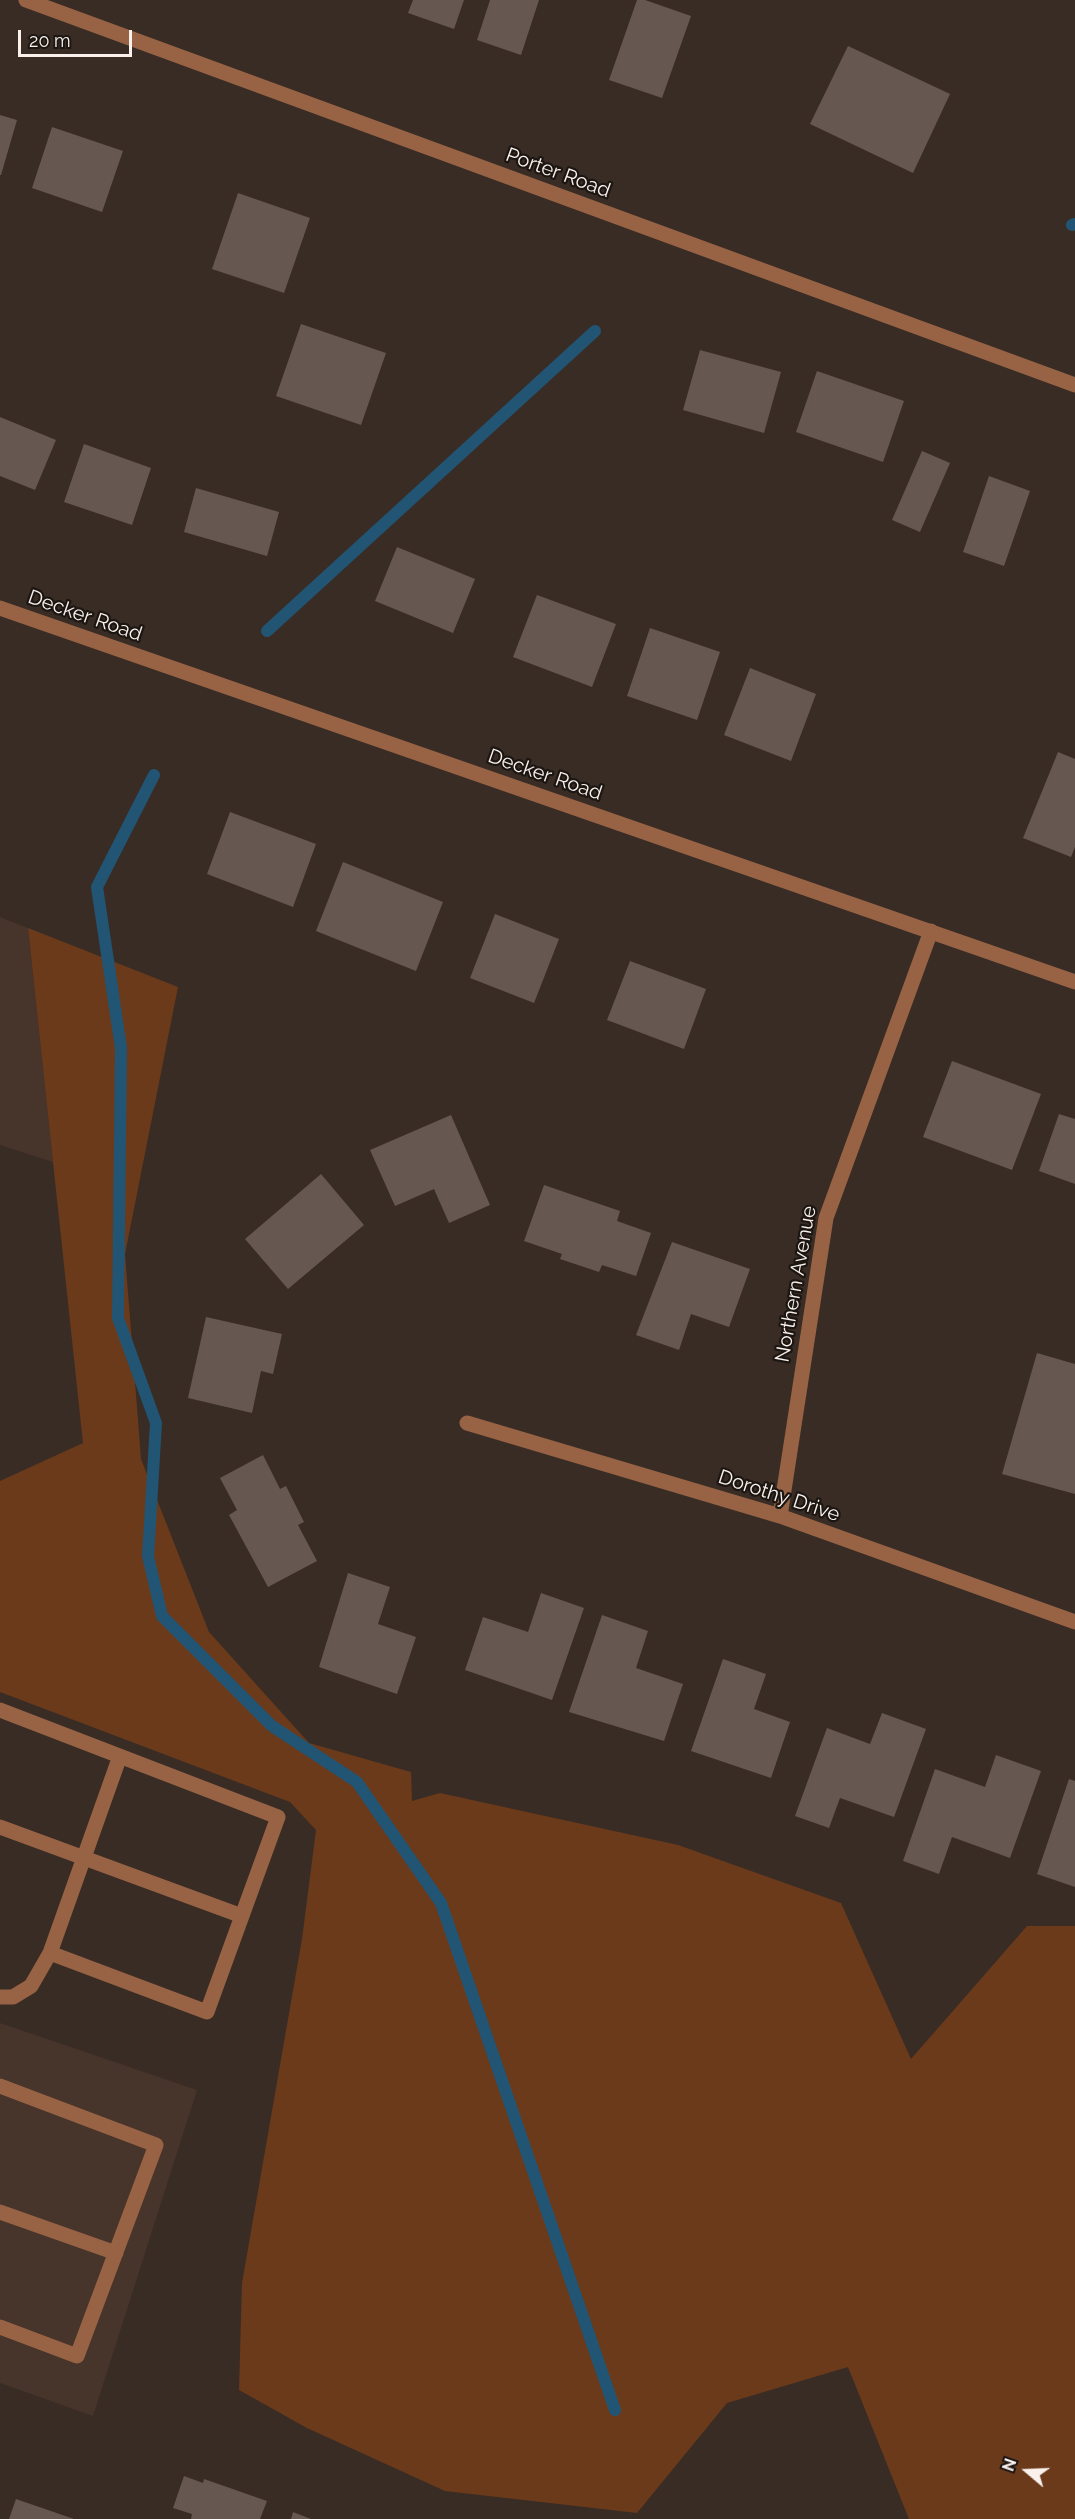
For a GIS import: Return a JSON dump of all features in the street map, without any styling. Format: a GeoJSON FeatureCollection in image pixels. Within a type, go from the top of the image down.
{"type":"FeatureCollection","features":[{"type":"Feature","properties":{"kind":"street","name":"Porter Road"},"geometry":{"type":"LineString","coordinates":[[26,0],[1075,385]]}},
{"type":"Feature","properties":{"kind":"street","name":"Decker Road"},"geometry":{"type":"LineString","coordinates":[[0,608],[1075,982]]}},
{"type":"Feature","properties":{"kind":"street","name":"Northern Avenue"},"geometry":{"type":"LineString","coordinates":[[780,1516],[826,1218],[931,931]]}},
{"type":"Feature","properties":{"kind":"street","name":"Dorothy Drive"},"geometry":{"type":"LineString","coordinates":[[466,1423],[780,1516],[1075,1622]]}},
{"type":"Feature","properties":{"kind":"street"},"geometry":{"type":"LineString","coordinates":[[0,1710],[278,1816],[207,2012],[50,1953]]}},
{"type":"Feature","properties":{"kind":"street"},"geometry":{"type":"LineString","coordinates":[[0,1997],[13,1997],[32,1986],[50,1953],[120,1756]]}},
{"type":"Feature","properties":{"kind":"street"},"geometry":{"type":"LineString","coordinates":[[0,1827],[242,1916]]}},
{"type":"Feature","properties":{"kind":"street"},"geometry":{"type":"LineString","coordinates":[[0,2086],[156,2145],[77,2356],[0,2327]]}},
{"type":"Feature","properties":{"kind":"street"},"geometry":{"type":"LineString","coordinates":[[0,2212],[116,2253]]}},
{"type":"Feature","properties":{"kind":"shaded area"},"geometry":{"type":"Polygon","coordinates":[[[0,917],[28,928],[53,1162],[0,1145],[0,917]]]}},
{"type":"Feature","properties":{"kind":"shaded area"},"geometry":{"type":"Polygon","coordinates":[[[28,928],[178,987],[125,1254],[141,1459],[209,1632],[309,1743],[411,1772],[412,1801],[440,1793],[678,1845],[841,1903],[911,2059],[1027,1926],[1075,1926],[1075,2519],[909,2519],[848,2367],[727,2403],[637,2513],[445,2491],[307,2428],[239,2390],[242,2283],[302,1939],[316,1830],[290,1802],[0,1692],[0,1481],[83,1443],[28,928]]]}},
{"type":"Feature","properties":{"kind":"shaded area"},"geometry":{"type":"Polygon","coordinates":[[[0,2023],[197,2090],[93,2416],[0,2383],[0,2023]]]}},
{"type":"Feature","properties":{"kind":"building"},"geometry":{"type":"Polygon","coordinates":[[[413,0],[464,0],[454,29],[408,13],[413,0]]]}},
{"type":"Feature","properties":{"kind":"building"},"geometry":{"type":"Polygon","coordinates":[[[490,0],[539,0],[521,55],[477,40],[490,0]]]}},
{"type":"Feature","properties":{"kind":"building"},"geometry":{"type":"Polygon","coordinates":[[[637,0],[645,0],[691,16],[662,98],[609,80],[637,0]]]}},
{"type":"Feature","properties":{"kind":"building"},"geometry":{"type":"Polygon","coordinates":[[[848,46],[950,94],[913,173],[810,124],[848,46]]]}},
{"type":"Feature","properties":{"kind":"building"},"geometry":{"type":"Polygon","coordinates":[[[0,115],[17,120],[1,175],[0,175],[0,115]]]}},
{"type":"Feature","properties":{"kind":"building"},"geometry":{"type":"Polygon","coordinates":[[[52,127],[123,151],[102,212],[32,188],[52,127]]]}},
{"type":"Feature","properties":{"kind":"building"},"geometry":{"type":"Polygon","coordinates":[[[238,193],[310,218],[284,293],[212,269],[238,193]]]}},
{"type":"Feature","properties":{"kind":"building"},"geometry":{"type":"Polygon","coordinates":[[[301,324],[386,353],[361,425],[276,396],[301,324]]]}},
{"type":"Feature","properties":{"kind":"building"},"geometry":{"type":"Polygon","coordinates":[[[700,350],[781,372],[764,433],[683,410],[700,350]]]}},
{"type":"Feature","properties":{"kind":"building"},"geometry":{"type":"Polygon","coordinates":[[[817,371],[904,401],[883,462],[796,432],[817,371]]]}},
{"type":"Feature","properties":{"kind":"building"},"geometry":{"type":"Polygon","coordinates":[[[0,417],[56,440],[35,490],[0,476],[0,417]]]}},
{"type":"Feature","properties":{"kind":"building"},"geometry":{"type":"Polygon","coordinates":[[[84,444],[151,468],[132,525],[64,502],[84,444]]]}},
{"type":"Feature","properties":{"kind":"building"},"geometry":{"type":"Polygon","coordinates":[[[922,451],[950,463],[920,532],[892,520],[922,451]]]}},
{"type":"Feature","properties":{"kind":"building"},"geometry":{"type":"Polygon","coordinates":[[[989,476],[1030,491],[1004,566],[963,552],[989,476]]]}},
{"type":"Feature","properties":{"kind":"building"},"geometry":{"type":"Polygon","coordinates":[[[196,488],[279,512],[267,556],[184,532],[196,488]]]}},
{"type":"Feature","properties":{"kind":"building"},"geometry":{"type":"Polygon","coordinates":[[[397,547],[475,579],[453,633],[375,601],[397,547]]]}},
{"type":"Feature","properties":{"kind":"building"},"geometry":{"type":"Polygon","coordinates":[[[537,595],[616,624],[592,687],[513,657],[537,595]]]}},
{"type":"Feature","properties":{"kind":"building"},"geometry":{"type":"Polygon","coordinates":[[[650,628],[720,652],[697,720],[627,696],[650,628]]]}},
{"type":"Feature","properties":{"kind":"building"},"geometry":{"type":"Polygon","coordinates":[[[750,668],[816,694],[791,761],[724,735],[750,668]]]}},
{"type":"Feature","properties":{"kind":"building"},"geometry":{"type":"Polygon","coordinates":[[[1058,752],[1075,759],[1075,847],[1071,857],[1023,838],[1058,752]]]}},
{"type":"Feature","properties":{"kind":"building"},"geometry":{"type":"Polygon","coordinates":[[[230,812],[316,844],[293,907],[207,874],[230,812]]]}},
{"type":"Feature","properties":{"kind":"building"},"geometry":{"type":"Polygon","coordinates":[[[343,862],[443,902],[416,971],[316,931],[343,862]]]}},
{"type":"Feature","properties":{"kind":"building"},"geometry":{"type":"Polygon","coordinates":[[[495,914],[559,939],[534,1003],[470,978],[495,914]]]}},
{"type":"Feature","properties":{"kind":"building"},"geometry":{"type":"Polygon","coordinates":[[[630,961],[706,989],[684,1049],[607,1020],[630,961]]]}},
{"type":"Feature","properties":{"kind":"building"},"geometry":{"type":"Polygon","coordinates":[[[952,1061],[1041,1094],[1012,1170],[923,1137],[952,1061]]]}},
{"type":"Feature","properties":{"kind":"building"},"geometry":{"type":"Polygon","coordinates":[[[1059,1114],[1075,1119],[1075,1184],[1039,1171],[1059,1114]]]}},
{"type":"Feature","properties":{"kind":"building"},"geometry":{"type":"Polygon","coordinates":[[[451,1115],[490,1205],[449,1223],[434,1189],[395,1206],[370,1150],[451,1115]]]}},
{"type":"Feature","properties":{"kind":"building"},"geometry":{"type":"Polygon","coordinates":[[[321,1174],[364,1225],[288,1289],[245,1239],[321,1174]]]}},
{"type":"Feature","properties":{"kind":"building"},"geometry":{"type":"Polygon","coordinates":[[[544,1185],[620,1211],[617,1221],[651,1233],[636,1276],[602,1265],[599,1272],[560,1259],[562,1254],[524,1241],[544,1185]]]}},
{"type":"Feature","properties":{"kind":"building"},"geometry":{"type":"Polygon","coordinates":[[[672,1242],[750,1269],[729,1327],[691,1314],[679,1350],[636,1335],[672,1242]]]}},
{"type":"Feature","properties":{"kind":"building"},"geometry":{"type":"Polygon","coordinates":[[[206,1317],[282,1334],[273,1374],[261,1371],[252,1413],[188,1398],[206,1317]]]}},
{"type":"Feature","properties":{"kind":"building"},"geometry":{"type":"Polygon","coordinates":[[[1037,1353],[1075,1364],[1075,1494],[1002,1474],[1037,1353]]]}},
{"type":"Feature","properties":{"kind":"building"},"geometry":{"type":"Polygon","coordinates":[[[263,1455],[280,1489],[286,1486],[304,1522],[298,1525],[317,1561],[268,1587],[229,1515],[237,1510],[220,1478],[263,1455]]]}},
{"type":"Feature","properties":{"kind":"building"},"geometry":{"type":"Polygon","coordinates":[[[348,1573],[390,1587],[378,1624],[416,1637],[397,1694],[319,1667],[348,1573]]]}},
{"type":"Feature","properties":{"kind":"building"},"geometry":{"type":"Polygon","coordinates":[[[541,1593],[584,1608],[552,1700],[465,1670],[483,1617],[528,1632],[541,1593]]]}},
{"type":"Feature","properties":{"kind":"building"},"geometry":{"type":"Polygon","coordinates":[[[602,1615],[648,1631],[636,1668],[683,1684],[664,1741],[569,1712],[602,1615]]]}},
{"type":"Feature","properties":{"kind":"building"},"geometry":{"type":"Polygon","coordinates":[[[723,1659],[766,1674],[754,1709],[790,1722],[771,1778],[691,1751],[723,1659]]]}},
{"type":"Feature","properties":{"kind":"building"},"geometry":{"type":"Polygon","coordinates":[[[882,1713],[926,1729],[894,1817],[840,1798],[829,1828],[795,1816],[827,1728],[870,1744],[882,1713]]]}},
{"type":"Feature","properties":{"kind":"building"},"geometry":{"type":"Polygon","coordinates":[[[996,1755],[1041,1771],[1010,1858],[952,1837],[939,1874],[903,1861],[935,1769],[985,1787],[996,1755]]]}},
{"type":"Feature","properties":{"kind":"building"},"geometry":{"type":"Polygon","coordinates":[[[1069,1779],[1075,1781],[1075,1887],[1037,1874],[1069,1779]]]}},
{"type":"Feature","properties":{"kind":"building"},"geometry":{"type":"Polygon","coordinates":[[[184,2476],[203,2483],[204,2479],[267,2501],[260,2519],[191,2519],[192,2514],[173,2508],[184,2476]]]}},
{"type":"Feature","properties":{"kind":"building"},"geometry":{"type":"Polygon","coordinates":[[[16,2499],[74,2519],[9,2519],[16,2499]]]}},
{"type":"Feature","properties":{"kind":"building"},"geometry":{"type":"Polygon","coordinates":[[[293,2512],[311,2519],[291,2519],[293,2512]]]}},
{"type":"Feature","properties":{"kind":"waterway"},"geometry":{"type":"LineString","coordinates":[[267,631],[595,331]]}},
{"type":"Feature","properties":{"kind":"waterway"},"geometry":{"type":"LineString","coordinates":[[154,775],[97,887],[121,1048],[118,1318],[156,1423],[148,1556],[162,1616],[272,1726],[357,1782],[441,1903],[615,2410]]}}]}
